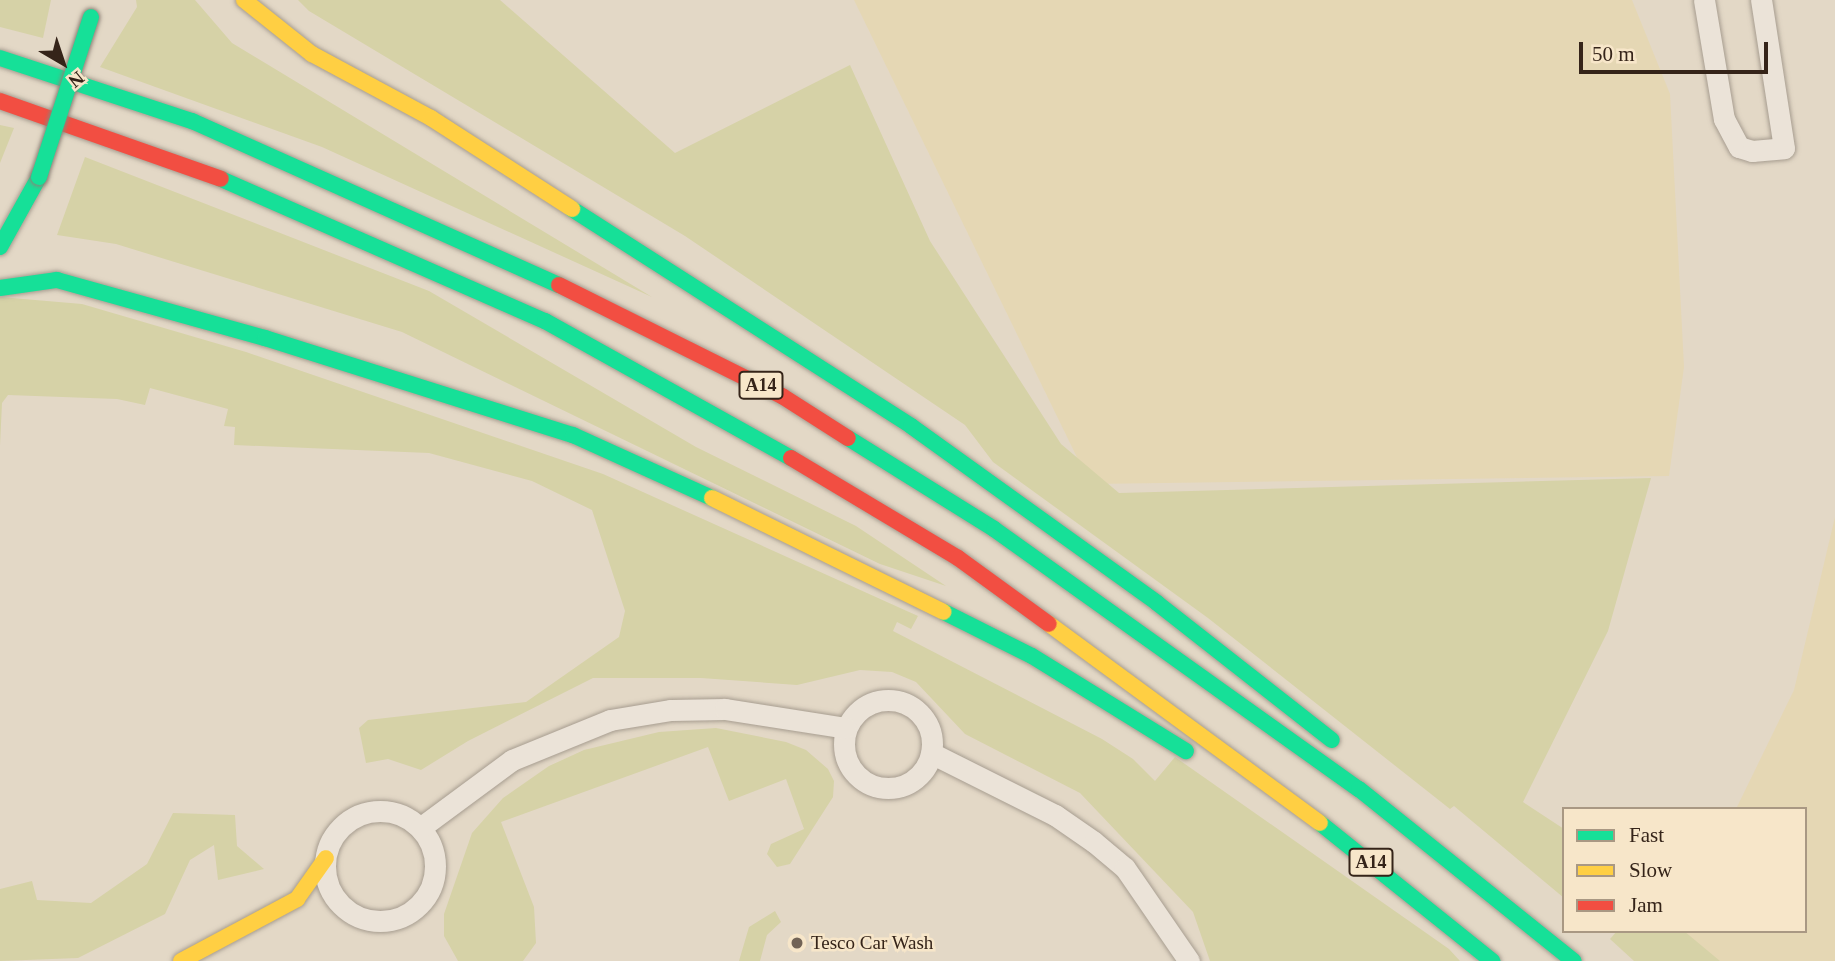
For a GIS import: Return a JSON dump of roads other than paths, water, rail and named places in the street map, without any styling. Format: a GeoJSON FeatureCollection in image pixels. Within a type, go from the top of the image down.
{"type":"FeatureCollection","features":[{"type":"Feature","properties":{"kind":"main road"},"geometry":{"type":"LineString","coordinates":[[0,247],[39,177],[96,0]]}},
{"type":"Feature","properties":{"kind":"main road","name":"A14"},"geometry":{"type":"LineString","coordinates":[[244,0],[312,54],[431,118],[911,426],[1157,603],[1350,753]]}},
{"type":"Feature","properties":{"kind":"main road","name":"A14"},"geometry":{"type":"LineString","coordinates":[[0,58],[192,121],[610,308],[782,396],[994,529],[1445,854],[1574,961]]}},
{"type":"Feature","properties":{"kind":"main road","name":"A14"},"geometry":{"type":"LineString","coordinates":[[0,101],[198,169],[545,321],[731,422],[958,558],[1289,798],[1492,961]]}},
{"type":"Feature","properties":{"kind":"main road"},"geometry":{"type":"LineString","coordinates":[[0,288],[57,280],[265,338],[573,435],[748,515],[1032,656],[1197,758]]}},
{"type":"Feature","properties":{"kind":"main road","name":"A14"},"geometry":{"type":"LineString","coordinates":[[1220,770],[1289,798]]}},
{"type":"Feature","properties":{"kind":"main road","name":"A14"},"geometry":{"type":"LineString","coordinates":[[1387,789],[1445,854]]}},
{"type":"Feature","properties":{"kind":"main road"},"geometry":{"type":"LineString","coordinates":[[181,961],[296,899],[326,858]]}},
{"type":"Feature","properties":{"kind":"street"},"geometry":{"type":"LineString","coordinates":[[1703,0],[1724,118],[1739,147],[1752,151],[1784,148],[1761,0]]}},
{"type":"Feature","properties":{"kind":"street"},"geometry":{"type":"LineString","coordinates":[[894,700],[908,704],[926,720],[931,753],[926,768],[905,785],[872,786],[853,773],[846,760],[846,728],[866,705],[894,700]]}},
{"type":"Feature","properties":{"kind":"street"},"geometry":{"type":"LineString","coordinates":[[421,828],[512,760],[610,720],[671,710],[725,709],[846,728]]}},
{"type":"Feature","properties":{"kind":"street"},"geometry":{"type":"LineString","coordinates":[[931,753],[1055,815],[1094,842],[1133,878],[1189,961]]}},
{"type":"Feature","properties":{"kind":"street"},"geometry":{"type":"LineString","coordinates":[[371,811],[406,817],[421,828],[435,858],[429,892],[405,915],[388,920],[354,914],[341,904],[328,883],[326,858],[343,825],[371,811]]}},
{"type":"Feature","properties":{"kind":"place","name":"Tesco Car Wash"},"geometry":{"type":"Point","coordinates":[797,943]}}]}
